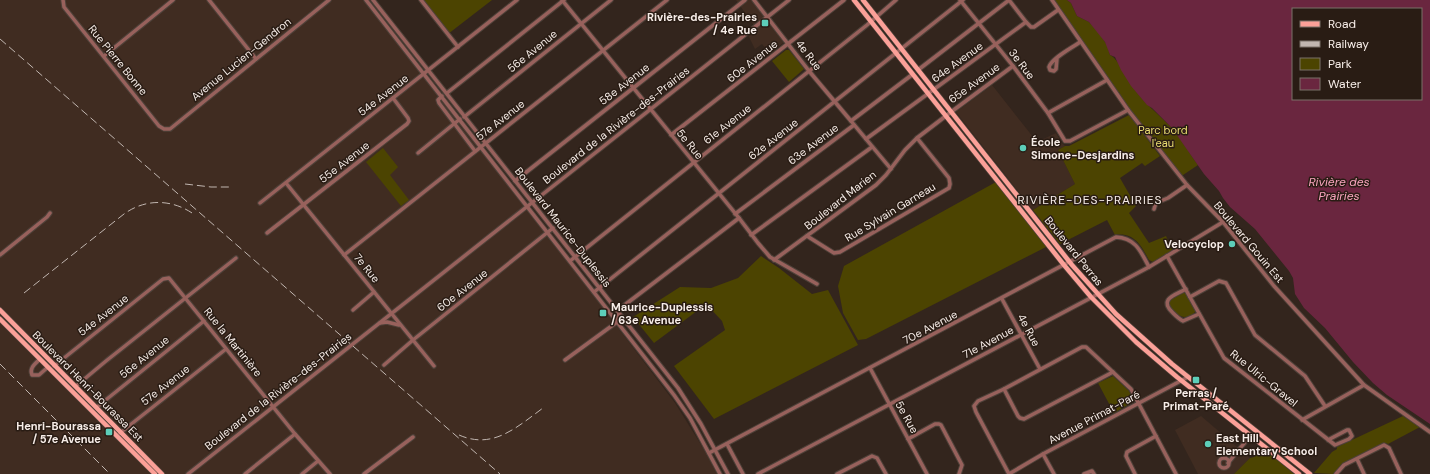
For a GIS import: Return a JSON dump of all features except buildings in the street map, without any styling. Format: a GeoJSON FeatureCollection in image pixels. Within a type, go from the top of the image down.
{"type":"FeatureCollection","features":[{"type":"Feature","properties":{"kind":"main road","name":"Boulevard Perras"},"geometry":{"type":"LineString","coordinates":[[854,0],[1091,297],[1136,342],[1182,381],[1299,474]]}},
{"type":"Feature","properties":{"kind":"main road","name":"Boulevard Perras"},"geometry":{"type":"LineString","coordinates":[[863,0],[1097,294],[1132,330],[1188,377],[1310,474]]}},
{"type":"Feature","properties":{"kind":"main road","name":"Boulevard Henri-Bourassa Est"},"geometry":{"type":"LineString","coordinates":[[0,310],[51,367],[162,474]]}},
{"type":"Feature","properties":{"kind":"main road","name":"Boulevard Henri-Bourassa Est"},"geometry":{"type":"LineString","coordinates":[[0,319],[40,359],[76,386],[97,407],[154,474]]}},
{"type":"Feature","properties":{"kind":"street","name":"Rue Pierre Bonne"},"geometry":{"type":"LineString","coordinates":[[63,0],[64,7],[159,126],[164,129]]}},
{"type":"Feature","properties":{"kind":"street"},"geometry":{"type":"LineString","coordinates":[[104,56],[173,0]]}},
{"type":"Feature","properties":{"kind":"street"},"geometry":{"type":"LineString","coordinates":[[209,0],[256,59]]}},
{"type":"Feature","properties":{"kind":"street","name":"Avenue Lucien-Gendron"},"geometry":{"type":"LineString","coordinates":[[164,129],[170,129],[329,0]]}},
{"type":"Feature","properties":{"kind":"street","name":"Boulevard Maurice-Duplessis"},"geometry":{"type":"LineString","coordinates":[[366,0],[442,96],[485,143],[686,399],[728,474]]}},
{"type":"Feature","properties":{"kind":"street"},"geometry":{"type":"LineString","coordinates":[[421,0],[458,47]]}},
{"type":"Feature","properties":{"kind":"street","name":"54e Avenue"},"geometry":{"type":"LineString","coordinates":[[260,203],[517,0]]}},
{"type":"Feature","properties":{"kind":"street"},"geometry":{"type":"LineString","coordinates":[[446,93],[563,0]]}},
{"type":"Feature","properties":{"kind":"street","name":"5e Rue"},"geometry":{"type":"LineString","coordinates":[[563,0],[650,110],[770,257],[817,284]]}},
{"type":"Feature","properties":{"kind":"street","name":"56e Avenue"},"geometry":{"type":"LineString","coordinates":[[418,153],[611,0]]}},
{"type":"Feature","properties":{"kind":"street","name":"57e Avenue"},"geometry":{"type":"LineString","coordinates":[[344,254],[667,0]]}},
{"type":"Feature","properties":{"kind":"street","name":"58e Avenue"},"geometry":{"type":"LineString","coordinates":[[515,181],[745,0]]}},
{"type":"Feature","properties":{"kind":"street","name":"4e Rue"},"geometry":{"type":"LineString","coordinates":[[754,0],[789,43],[809,71],[851,121]]}},
{"type":"Feature","properties":{"kind":"street","name":"Boulevard de la Rivière-des-Prairies"},"geometry":{"type":"LineString","coordinates":[[188,474],[789,0]]}},
{"type":"Feature","properties":{"kind":"street","name":"60e Avenue"},"geometry":{"type":"LineString","coordinates":[[671,136],[844,0]]}},
{"type":"Feature","properties":{"kind":"street","name":"61e Avenue"},"geometry":{"type":"LineString","coordinates":[[570,261],[896,0]]}},
{"type":"Feature","properties":{"kind":"street","name":"3e Rue"},"geometry":{"type":"LineString","coordinates":[[961,0],[1048,113],[1066,142],[1128,110]]}},
{"type":"Feature","properties":{"kind":"street","name":"62e Avenue"},"geometry":{"type":"LineString","coordinates":[[594,292],[961,0]]}},
{"type":"Feature","properties":{"kind":"street"},"geometry":{"type":"LineString","coordinates":[[918,70],[1009,0],[1031,27],[1034,27],[1058,10]]}},
{"type":"Feature","properties":{"kind":"street","name":"Boulevard Gouin Est"},"geometry":{"type":"LineString","coordinates":[[1052,0],[1106,80],[1186,185],[1223,222],[1274,286],[1364,385],[1430,432]]}},
{"type":"Feature","properties":{"kind":"street"},"geometry":{"type":"LineString","coordinates":[[370,6],[375,1]]}},
{"type":"Feature","properties":{"kind":"street","name":"Boulevard Maurice-Duplessis"},"geometry":{"type":"LineString","coordinates":[[375,1],[446,93],[481,146],[680,403],[720,474]]}},
{"type":"Feature","properties":{"kind":"street","name":"64e Avenue"},"geometry":{"type":"LineString","coordinates":[[866,139],[1026,22]]}},
{"type":"Feature","properties":{"kind":"street"},"geometry":{"type":"LineString","coordinates":[[1057,58],[1080,42]]}},
{"type":"Feature","properties":{"kind":"street","name":"65e Avenue"},"geometry":{"type":"LineString","coordinates":[[946,116],[1013,66]]}},
{"type":"Feature","properties":{"kind":"street","name":"63e Avenue"},"geometry":{"type":"LineString","coordinates":[[736,214],[854,125],[851,121],[913,74]]}},
{"type":"Feature","properties":{"kind":"street"},"geometry":{"type":"LineString","coordinates":[[1048,113],[1106,80]]}},
{"type":"Feature","properties":{"kind":"street"},"geometry":{"type":"LineString","coordinates":[[442,96],[438,100],[439,104],[475,151]]}},
{"type":"Feature","properties":{"kind":"street","name":"55e Avenue"},"geometry":{"type":"LineString","coordinates":[[267,233],[408,123],[408,118],[393,98]]}},
{"type":"Feature","properties":{"kind":"street","name":"Boulevard Marien"},"geometry":{"type":"LineString","coordinates":[[774,260],[876,185],[917,138],[946,116]]}},
{"type":"Feature","properties":{"kind":"street"},"geometry":{"type":"LineString","coordinates":[[854,125],[891,169]]}},
{"type":"Feature","properties":{"kind":"street","name":"Rue Sylvain Garneau"},"geometry":{"type":"LineString","coordinates":[[807,236],[834,252],[840,252],[949,188],[949,178],[917,138]]}},
{"type":"Feature","properties":{"kind":"street"},"geometry":{"type":"LineString","coordinates":[[751,235],[872,147]]}},
{"type":"Feature","properties":{"kind":"street","name":"7e Rue"},"geometry":{"type":"LineString","coordinates":[[286,183],[434,366]]}},
{"type":"Feature","properties":{"kind":"street"},"geometry":{"type":"LineString","coordinates":[[1154,208],[1156,203],[1168,198],[1186,185]]}},
{"type":"Feature","properties":{"kind":"street"},"geometry":{"type":"LineString","coordinates":[[0,255],[50,213]]}},
{"type":"Feature","properties":{"kind":"street"},"geometry":{"type":"LineString","coordinates":[[564,360],[617,322],[622,307],[739,218]]}},
{"type":"Feature","properties":{"kind":"street","name":"71e Avenue"},"geometry":{"type":"LineString","coordinates":[[758,474],[1149,267],[1223,222]]}},
{"type":"Feature","properties":{"kind":"street","name":"60e Avenue"},"geometry":{"type":"LineString","coordinates":[[384,366],[413,340],[553,228]]}},
{"type":"Feature","properties":{"kind":"street","name":"70e Avenue"},"geometry":{"type":"LineString","coordinates":[[709,453],[1002,299],[1116,237],[1122,237],[1134,242],[1138,246],[1149,267]]}},
{"type":"Feature","properties":{"kind":"street","name":"Rue Ulric-Gravel"},"geometry":{"type":"LineString","coordinates":[[1168,256],[1224,358],[1328,440]]}},
{"type":"Feature","properties":{"kind":"street"},"geometry":{"type":"LineString","coordinates":[[76,386],[111,356],[236,258]]}},
{"type":"Feature","properties":{"kind":"street","name":"54e Avenue"},"geometry":{"type":"LineString","coordinates":[[51,367],[163,279],[167,278]]}},
{"type":"Feature","properties":{"kind":"street","name":"Rue la Martinière"},"geometry":{"type":"LineString","coordinates":[[167,278],[204,321],[295,434],[330,474]]}},
{"type":"Feature","properties":{"kind":"street"},"geometry":{"type":"LineString","coordinates":[[1190,297],[1219,282],[1226,283],[1255,335],[1305,376],[1325,406]]}},
{"type":"Feature","properties":{"kind":"street"},"geometry":{"type":"LineString","coordinates":[[1186,289],[1168,299],[1168,307],[1179,319],[1183,321],[1199,314]]}},
{"type":"Feature","properties":{"kind":"street"},"geometry":{"type":"LineString","coordinates":[[353,310],[374,292]]}},
{"type":"Feature","properties":{"kind":"street","name":"4e Rue"},"geometry":{"type":"LineString","coordinates":[[1002,299],[1040,369]]}},
{"type":"Feature","properties":{"kind":"street","name":"56e Avenue"},"geometry":{"type":"LineString","coordinates":[[97,407],[204,321]]}},
{"type":"Feature","properties":{"kind":"street"},"geometry":{"type":"LineString","coordinates":[[379,323],[387,322],[401,325]]}},
{"type":"Feature","properties":{"kind":"street"},"geometry":{"type":"LineString","coordinates":[[1009,474],[974,408],[974,404],[1082,347],[1086,348],[1131,389],[1176,474]]}},
{"type":"Feature","properties":{"kind":"street","name":"57e Avenue"},"geometry":{"type":"LineString","coordinates":[[119,433],[226,349]]}},
{"type":"Feature","properties":{"kind":"street","name":"Boulevard Henri-Bourassa Est"},"geometry":{"type":"LineString","coordinates":[[40,359],[31,368],[30,371],[32,374],[39,375],[51,367]]}},
{"type":"Feature","properties":{"kind":"street","name":"5e Rue"},"geometry":{"type":"LineString","coordinates":[[870,368],[926,474]]}},
{"type":"Feature","properties":{"kind":"street"},"geometry":{"type":"LineString","coordinates":[[1004,389],[1018,416],[1020,418],[1024,418],[1113,372]]}},
{"type":"Feature","properties":{"kind":"street","name":"Avenue Primat-Paré"},"geometry":{"type":"LineString","coordinates":[[1009,474],[1043,454],[1188,377]]}},
{"type":"Feature","properties":{"kind":"street"},"geometry":{"type":"LineString","coordinates":[[1302,420],[1364,385]]}},
{"type":"Feature","properties":{"kind":"street"},"geometry":{"type":"LineString","coordinates":[[680,403],[686,399]]}},
{"type":"Feature","properties":{"kind":"street"},"geometry":{"type":"LineString","coordinates":[[908,439],[935,424],[941,425],[962,465],[958,474]]}},
{"type":"Feature","properties":{"kind":"street"},"geometry":{"type":"LineString","coordinates":[[1347,430],[1349,430],[1352,436],[1336,446],[1328,440],[1347,430]]}},
{"type":"Feature","properties":{"kind":"street"},"geometry":{"type":"LineString","coordinates":[[245,474],[295,434]]}},
{"type":"Feature","properties":{"kind":"street"},"geometry":{"type":"LineString","coordinates":[[1136,474],[1126,456],[1127,452],[1156,436]]}},
{"type":"Feature","properties":{"kind":"street"},"geometry":{"type":"LineString","coordinates":[[1228,463],[1251,436]]}},
{"type":"Feature","properties":{"kind":"street"},"geometry":{"type":"LineString","coordinates":[[364,474],[413,437]]}},
{"type":"Feature","properties":{"kind":"street"},"geometry":{"type":"LineString","coordinates":[[727,444],[743,474]]}},
{"type":"Feature","properties":{"kind":"street"},"geometry":{"type":"LineString","coordinates":[[1336,474],[1344,465],[1383,446],[1389,448],[1401,474]]}},
{"type":"Feature","properties":{"kind":"street"},"geometry":{"type":"LineString","coordinates":[[1043,454],[1054,474]]}},
{"type":"Feature","properties":{"kind":"street"},"geometry":{"type":"LineString","coordinates":[[837,474],[844,472],[872,456],[877,458],[886,474]]}},
{"type":"Feature","properties":{"kind":"street"},"geometry":{"type":"LineString","coordinates":[[1357,459],[1364,474]]}},
{"type":"Feature","properties":{"kind":"street"},"geometry":{"type":"LineString","coordinates":[[302,474],[318,461]]}},
{"type":"Feature","properties":{"kind":"street"},"geometry":{"type":"LineString","coordinates":[[1084,474],[1092,471],[1094,474]]}},
{"type":"Feature","properties":{"kind":"shaded area"},"geometry":{"type":"Polygon","coordinates":[[[0,0],[366,0],[544,230],[675,403],[705,451],[717,474],[0,474],[0,0]]]}},
{"type":"Feature","properties":{"kind":"shaded area"},"geometry":{"type":"Polygon","coordinates":[[[736,0],[753,0],[784,42],[770,54],[762,44],[755,49],[747,33],[755,27],[736,0]]]}},
{"type":"Feature","properties":{"kind":"shaded area","name":"École Simone-Desjardins"},"geometry":{"type":"Polygon","coordinates":[[[992,85],[1037,142],[1056,133],[1065,146],[1058,150],[1075,184],[1033,210],[956,112],[992,85]]]}},
{"type":"Feature","properties":{"kind":"shaded area","name":"East Hill Elementary School"},"geometry":{"type":"Polygon","coordinates":[[[1201,416],[1250,458],[1234,474],[1198,474],[1175,430],[1201,416]]]}},
{"type":"Feature","properties":{"kind":"green space"},"geometry":{"type":"Polygon","coordinates":[[[421,0],[492,0],[448,34],[421,0]]]}},
{"type":"Feature","properties":{"kind":"green space","name":"Parc bord l'eau"},"geometry":{"type":"Polygon","coordinates":[[[1052,0],[1067,0],[1071,3],[1077,16],[1089,22],[1099,33],[1107,45],[1110,55],[1119,64],[1137,93],[1175,131],[1198,165],[1180,177],[1128,110],[1119,92],[1118,93],[1052,0]]]}},
{"type":"Feature","properties":{"kind":"green space"},"geometry":{"type":"Polygon","coordinates":[[[786,50],[789,50],[804,69],[789,82],[772,61],[786,50]]]}},
{"type":"Feature","properties":{"kind":"green space"},"geometry":{"type":"Polygon","coordinates":[[[1129,115],[1160,156],[1145,166],[1142,163],[1120,178],[1136,206],[1129,213],[1149,243],[1166,236],[1172,250],[1153,262],[1149,260],[1140,245],[1132,238],[1122,235],[1115,235],[1107,220],[1060,244],[1033,210],[1075,184],[1058,150],[1065,146],[1069,146],[1129,115]]]}},
{"type":"Feature","properties":{"kind":"green space"},"geometry":{"type":"Polygon","coordinates":[[[383,148],[398,167],[390,175],[409,200],[401,206],[366,162],[383,148]]]}},
{"type":"Feature","properties":{"kind":"green space"},"geometry":{"type":"Polygon","coordinates":[[[996,182],[1025,220],[1027,219],[1048,246],[866,339],[858,340],[843,313],[838,286],[844,266],[996,182]]]}},
{"type":"Feature","properties":{"kind":"green space"},"geometry":{"type":"Polygon","coordinates":[[[761,256],[812,294],[828,290],[858,345],[714,419],[674,366],[725,330],[722,321],[708,306],[701,308],[654,343],[633,317],[680,287],[711,288],[738,278],[761,256]]]}},
{"type":"Feature","properties":{"kind":"green space"},"geometry":{"type":"Polygon","coordinates":[[[1182,293],[1186,293],[1196,311],[1192,315],[1184,317],[1180,316],[1168,303],[1170,299],[1182,293]]]}},
{"type":"Feature","properties":{"kind":"green space"},"geometry":{"type":"Polygon","coordinates":[[[1113,376],[1129,391],[1134,401],[1114,413],[1098,383],[1113,376]]]}},
{"type":"Feature","properties":{"kind":"green space"},"geometry":{"type":"Polygon","coordinates":[[[1403,416],[1420,427],[1388,444],[1381,444],[1342,464],[1333,474],[1314,473],[1332,452],[1337,449],[1337,447],[1403,416]]]}},
{"type":"Feature","properties":{"kind":"green space"},"geometry":{"type":"Polygon","coordinates":[[[1263,448],[1294,474],[1234,474],[1250,458],[1254,457],[1263,448]]]}},
{"type":"Feature","properties":{"kind":"water","name":"Rivière des Prairies"},"geometry":{"type":"Polygon","coordinates":[[[1067,0],[1430,0],[1430,424],[1387,395],[1373,383],[1353,362],[1325,328],[1304,308],[1295,294],[1293,278],[1289,271],[1255,229],[1230,207],[1219,191],[1204,174],[1172,128],[1147,105],[1131,86],[1115,57],[1110,55],[1105,42],[1089,22],[1077,16],[1071,3],[1067,0]]]}},
{"type":"Feature","properties":{"kind":"railway"},"geometry":{"type":"LineString","coordinates":[[0,39],[500,474]]}},
{"type":"Feature","properties":{"kind":"railway"},"geometry":{"type":"LineString","coordinates":[[185,184],[211,187],[230,187]]}},
{"type":"Feature","properties":{"kind":"railway"},"geometry":{"type":"LineString","coordinates":[[24,293],[132,209],[141,205],[160,202],[178,206],[195,215]]}},
{"type":"Feature","properties":{"kind":"railway"},"geometry":{"type":"LineString","coordinates":[[0,364],[110,474]]}},
{"type":"Feature","properties":{"kind":"railway"},"geometry":{"type":"LineString","coordinates":[[459,435],[471,439],[483,440],[494,438],[514,429],[543,408]]}},
{"type":"Feature","properties":{"kind":"place","name":"Rivière-des-Prairies / 4e Rue"},"geometry":{"type":"Point","coordinates":[765,23]}},
{"type":"Feature","properties":{"kind":"place","name":"École Simone-Desjardins"},"geometry":{"type":"Point","coordinates":[1023,148]}},
{"type":"Feature","properties":{"kind":"place","name":"Velocyclop"},"geometry":{"type":"Point","coordinates":[1232,244]}},
{"type":"Feature","properties":{"kind":"place","name":"Maurice-Duplessis / 63e Avenue"},"geometry":{"type":"Point","coordinates":[603,313]}},
{"type":"Feature","properties":{"kind":"place","name":"Perras / Primat-Paré"},"geometry":{"type":"Point","coordinates":[1196,380]}},
{"type":"Feature","properties":{"kind":"place","name":"Henri-Bourassa / 57e Avenue"},"geometry":{"type":"Point","coordinates":[109,432]}},
{"type":"Feature","properties":{"kind":"place","name":"East Hill Elementary School"},"geometry":{"type":"Point","coordinates":[1208,444]}},
{"type":"Feature","properties":{"kind":"district","name":"RIVIÈRE-DES-PRAIRIES"},"geometry":{"type":"Point","coordinates":[1090,200]}}]}
